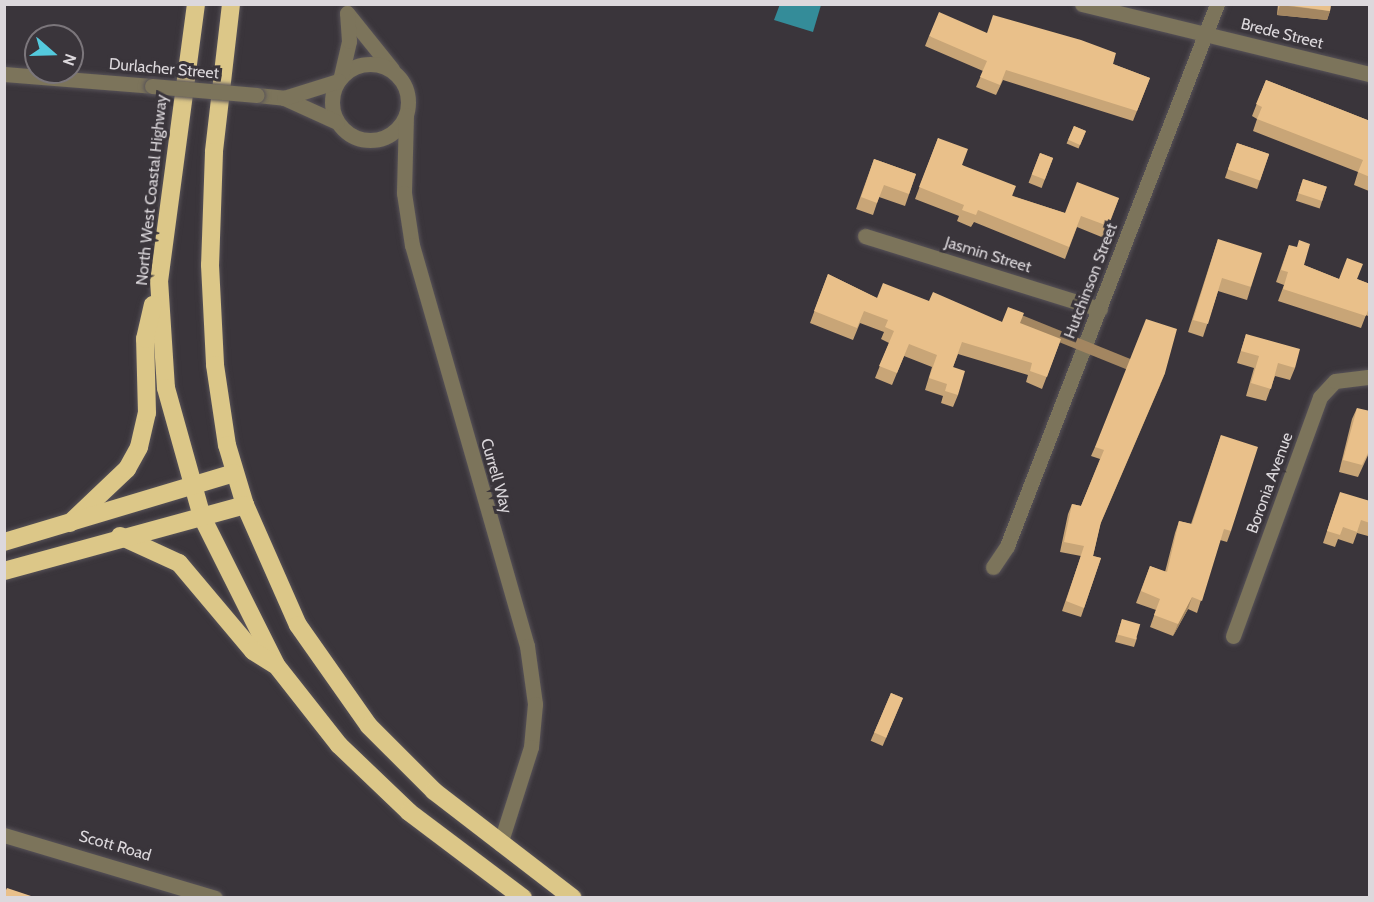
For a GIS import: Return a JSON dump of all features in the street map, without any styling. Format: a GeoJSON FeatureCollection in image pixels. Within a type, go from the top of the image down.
{"type":"FeatureCollection","features":[{"type":"Feature","properties":{"kind":"highway","name":"North West Coastal Highway"},"geometry":{"type":"LineString","coordinates":[[196,4],[159,280],[166,388],[202,517],[276,664],[339,745],[409,812],[523,897]]}},
{"type":"Feature","properties":{"kind":"highway"},"geometry":{"type":"LineString","coordinates":[[231,4],[214,152],[210,266],[215,365],[234,473],[245,505],[298,625],[369,726],[434,791],[500,844],[573,897]]}},
{"type":"Feature","properties":{"kind":"highway"},"geometry":{"type":"LineString","coordinates":[[70,523],[127,469],[139,447],[147,413],[145,339],[159,280]]}},
{"type":"Feature","properties":{"kind":"highway"},"geometry":{"type":"LineString","coordinates":[[4,542],[234,473]]}},
{"type":"Feature","properties":{"kind":"highway"},"geometry":{"type":"LineString","coordinates":[[4,571],[120,536],[245,505]]}},
{"type":"Feature","properties":{"kind":"highway"},"geometry":{"type":"LineString","coordinates":[[120,536],[180,563],[253,651],[276,664]]}},
{"type":"Feature","properties":{"kind":"street","name":"Brede Street"},"geometry":{"type":"LineString","coordinates":[[1082,4],[1370,74]]}},
{"type":"Feature","properties":{"kind":"street","name":"Hutchinson Street"},"geometry":{"type":"LineString","coordinates":[[993,567],[1007,546],[1206,35],[1216,4]]}},
{"type":"Feature","properties":{"kind":"street"},"geometry":{"type":"LineString","coordinates":[[345,9],[396,75],[407,93],[406,115],[393,133],[374,141],[352,137],[337,122],[331,101],[340,78],[349,42],[345,9]]}},
{"type":"Feature","properties":{"kind":"street"},"geometry":{"type":"LineString","coordinates":[[340,78],[366,64],[396,75]]}},
{"type":"Feature","properties":{"kind":"street","name":"Durlacher Street"},"geometry":{"type":"LineString","coordinates":[[4,74],[284,98],[337,122]]}},
{"type":"Feature","properties":{"kind":"street","name":"Durlacher Street"},"geometry":{"type":"LineString","coordinates":[[284,98],[340,78]]}},
{"type":"Feature","properties":{"kind":"street","name":"Currell Way"},"geometry":{"type":"LineString","coordinates":[[406,115],[404,193],[412,245],[527,646],[535,704],[531,747],[500,844]]}},
{"type":"Feature","properties":{"kind":"street","name":"Jasmin Street"},"geometry":{"type":"LineString","coordinates":[[865,236],[1100,309]]}},
{"type":"Feature","properties":{"kind":"street","name":"Boronia Avenue"},"geometry":{"type":"LineString","coordinates":[[1233,636],[1320,397],[1335,381],[1370,377]]}},
{"type":"Feature","properties":{"kind":"street","name":"Scott Road"},"geometry":{"type":"LineString","coordinates":[[4,835],[215,897]]}},
{"type":"Feature","properties":{"kind":"water"},"geometry":{"type":"Polygon","coordinates":[[[780,4],[821,5],[813,32],[774,20],[780,4]]]}},
{"type":"Feature","properties":{"kind":"building"},"geometry":{"type":"Polygon","coordinates":[[[1280,4],[1331,4],[1330,11],[1280,4]]]}},
{"type":"Feature","properties":{"kind":"building"},"geometry":{"type":"Polygon","coordinates":[[[939,12],[987,33],[993,15],[1081,40],[1116,53],[1113,64],[1150,78],[1137,111],[1006,70],[1000,85],[980,77],[987,61],[929,36],[939,12]]]}},
{"type":"Feature","properties":{"kind":"building"},"geometry":{"type":"Polygon","coordinates":[[[1266,80],[1370,121],[1370,177],[1358,172],[1363,160],[1257,119],[1262,107],[1256,104],[1266,80]]]}},
{"type":"Feature","properties":{"kind":"building"},"geometry":{"type":"Polygon","coordinates":[[[1074,126],[1086,131],[1080,145],[1068,140],[1074,126]]]}},
{"type":"Feature","properties":{"kind":"building"},"geometry":{"type":"Polygon","coordinates":[[[938,138],[968,149],[962,165],[1016,186],[1012,196],[1065,213],[1077,182],[1119,198],[1108,226],[1081,216],[1069,247],[978,210],[976,215],[962,210],[964,205],[919,187],[938,138]]]}},
{"type":"Feature","properties":{"kind":"building"},"geometry":{"type":"Polygon","coordinates":[[[1237,143],[1269,154],[1260,181],[1228,169],[1237,143]]]}},
{"type":"Feature","properties":{"kind":"building"},"geometry":{"type":"Polygon","coordinates":[[[1040,153],[1053,158],[1045,179],[1032,174],[1040,153]]]}},
{"type":"Feature","properties":{"kind":"building"},"geometry":{"type":"Polygon","coordinates":[[[874,159],[916,174],[909,194],[884,185],[877,203],[861,197],[874,159]]]}},
{"type":"Feature","properties":{"kind":"building"},"geometry":{"type":"Polygon","coordinates":[[[1303,179],[1327,187],[1322,201],[1298,193],[1303,179]]]}},
{"type":"Feature","properties":{"kind":"building"},"geometry":{"type":"Polygon","coordinates":[[[1218,239],[1262,253],[1251,287],[1222,278],[1208,324],[1193,320],[1218,239]]]}},
{"type":"Feature","properties":{"kind":"building"},"geometry":{"type":"Polygon","coordinates":[[[1299,240],[1310,244],[1304,265],[1339,279],[1347,258],[1363,264],[1357,279],[1370,284],[1370,305],[1366,316],[1283,289],[1288,272],[1281,270],[1289,245],[1297,247],[1299,240]]]}},
{"type":"Feature","properties":{"kind":"building"},"geometry":{"type":"Polygon","coordinates":[[[828,274],[877,298],[883,283],[929,301],[933,292],[1002,322],[1008,307],[1024,313],[1020,323],[1061,339],[1047,377],[1030,371],[1032,363],[962,342],[953,367],[965,371],[958,395],[945,391],[947,384],[929,378],[937,355],[909,344],[897,373],[879,366],[894,331],[885,327],[888,320],[864,311],[857,328],[814,311],[828,274]]]}},
{"type":"Feature","properties":{"kind":"building"},"geometry":{"type":"Polygon","coordinates":[[[1146,319],[1177,329],[1165,373],[1101,522],[1093,556],[1101,558],[1084,608],[1066,601],[1084,546],[1064,542],[1072,504],[1081,506],[1104,450],[1095,447],[1146,319]]]}},
{"type":"Feature","properties":{"kind":"building"},"geometry":{"type":"Polygon","coordinates":[[[1246,334],[1300,349],[1295,368],[1278,363],[1271,389],[1251,383],[1259,356],[1241,351],[1246,334]]]}},
{"type":"Feature","properties":{"kind":"building"},"geometry":{"type":"Polygon","coordinates":[[[1357,408],[1370,411],[1370,449],[1362,465],[1343,460],[1357,408]]]}},
{"type":"Feature","properties":{"kind":"building"},"geometry":{"type":"Polygon","coordinates":[[[1221,435],[1258,447],[1231,531],[1224,529],[1202,601],[1192,597],[1178,624],[1154,615],[1160,599],[1141,591],[1150,566],[1167,572],[1179,521],[1192,524],[1221,435]]]}},
{"type":"Feature","properties":{"kind":"building"},"geometry":{"type":"Polygon","coordinates":[[[1340,492],[1370,501],[1370,523],[1361,520],[1357,532],[1343,527],[1340,535],[1327,531],[1340,492]]]}},
{"type":"Feature","properties":{"kind":"building"},"geometry":{"type":"Polygon","coordinates":[[[1122,619],[1140,624],[1136,640],[1118,634],[1122,619]]]}},
{"type":"Feature","properties":{"kind":"building"},"geometry":{"type":"Polygon","coordinates":[[[891,693],[903,698],[886,738],[874,733],[891,693]]]}},
{"type":"Feature","properties":{"kind":"building"},"geometry":{"type":"Polygon","coordinates":[[[7,888],[34,897],[4,897],[7,888]]]}}]}
